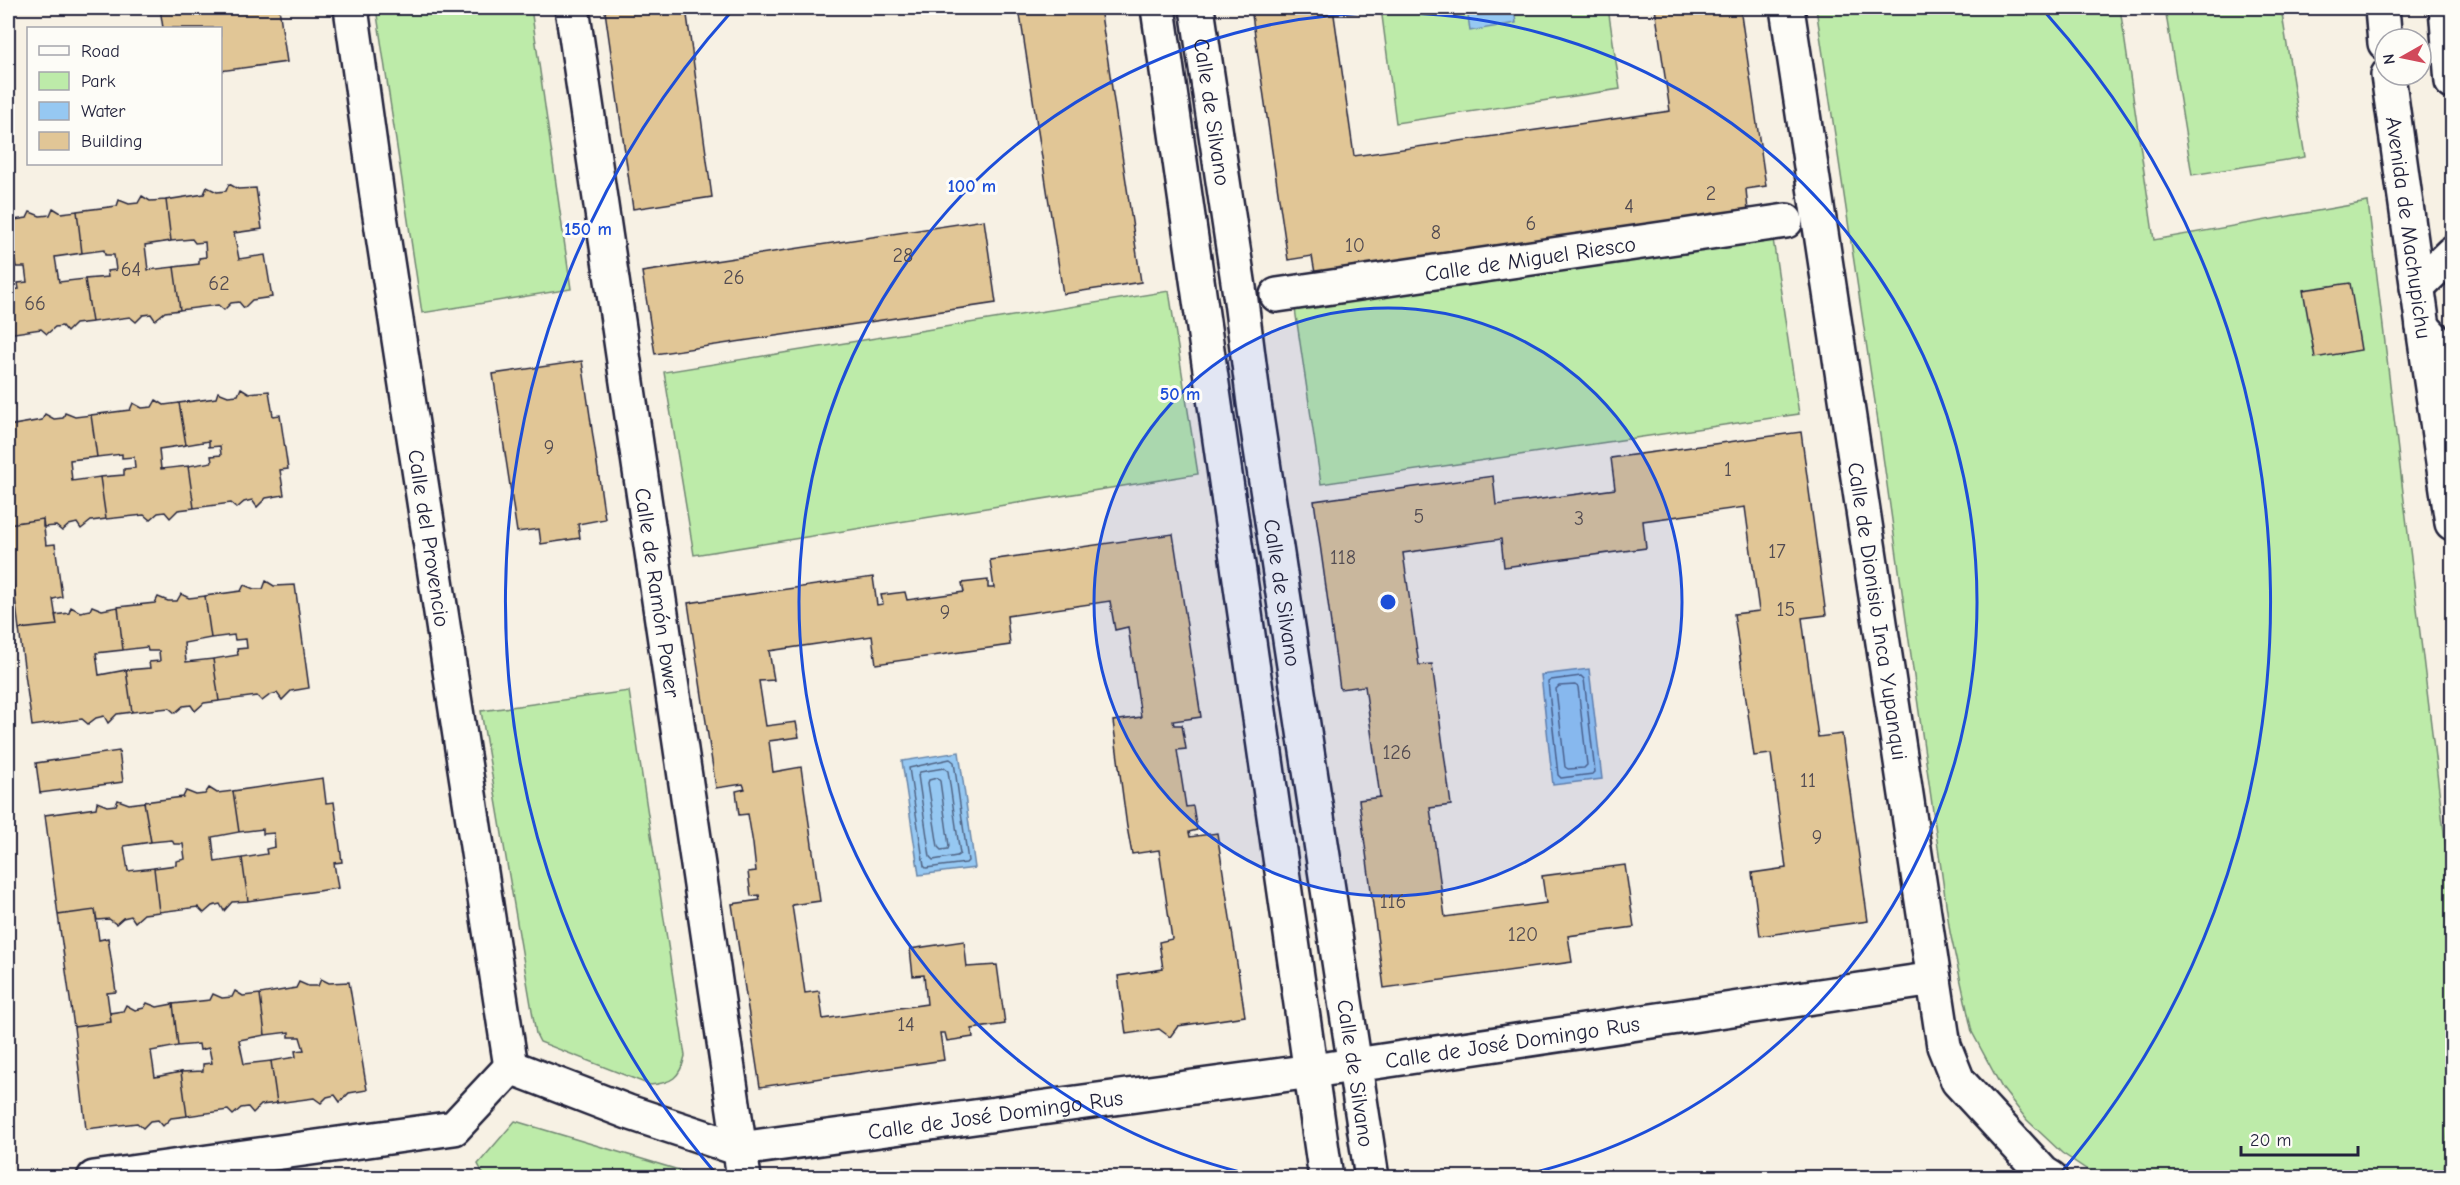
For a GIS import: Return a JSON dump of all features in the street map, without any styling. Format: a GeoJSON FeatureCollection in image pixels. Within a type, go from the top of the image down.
{"type":"FeatureCollection","features":[{"type":"Feature","properties":{"kind":"street","name":"Calle del Provencio"},"geometry":{"type":"LineString","coordinates":[[351,8],[378,203],[511,1068]]}},
{"type":"Feature","properties":{"kind":"street","name":"Calle de Ramón Power"},"geometry":{"type":"LineString","coordinates":[[572,8],[742,1163]]}},
{"type":"Feature","properties":{"kind":"street","name":"Calle de Silvano"},"geometry":{"type":"LineString","coordinates":[[1158,8],[1211,400],[1286,921],[1326,1178]]}},
{"type":"Feature","properties":{"kind":"street","name":"Calle de Silvano"},"geometry":{"type":"LineString","coordinates":[[1197,8],[1241,301],[1257,426],[1372,1178]]}},
{"type":"Feature","properties":{"kind":"street","name":"Calle de Dionisio Inca Yupanqui"},"geometry":{"type":"LineString","coordinates":[[1787,8],[1944,1046],[1958,1081],[2043,1173],[2051,1178]]}},
{"type":"Feature","properties":{"kind":"street"},"geometry":{"type":"LineString","coordinates":[[2382,8],[2384,27]]}},
{"type":"Feature","properties":{"kind":"street"},"geometry":{"type":"LineString","coordinates":[[2446,8],[2452,82]]}},
{"type":"Feature","properties":{"kind":"street","name":"Avenida de Machupichu"},"geometry":{"type":"LineString","coordinates":[[2390,87],[2452,523]]}},
{"type":"Feature","properties":{"kind":"street","name":"Calle de Miguel Riesco"},"geometry":{"type":"LineString","coordinates":[[1277,295],[1786,221]]}},
{"type":"Feature","properties":{"kind":"street"},"geometry":{"type":"LineString","coordinates":[[2417,287],[2452,254]]}},
{"type":"Feature","properties":{"kind":"street"},"geometry":{"type":"LineString","coordinates":[[2423,327],[2452,358]]}},
{"type":"Feature","properties":{"kind":"street","name":"Calle de José Domingo Rus"},"geometry":{"type":"LineString","coordinates":[[511,1068],[628,1112],[742,1163],[1310,1070],[1934,979]]}},
{"type":"Feature","properties":{"kind":"street"},"geometry":{"type":"LineString","coordinates":[[94,1178],[454,1128],[511,1068]]}},
{"type":"Feature","properties":{"kind":"green space"},"geometry":{"type":"Polygon","coordinates":[[[376,8],[531,8],[571,289],[422,313],[376,8]]]}},
{"type":"Feature","properties":{"kind":"green space"},"geometry":{"type":"Polygon","coordinates":[[[1381,8],[1608,8],[1620,89],[1396,123],[1381,8]]]}},
{"type":"Feature","properties":{"kind":"green space"},"geometry":{"type":"Polygon","coordinates":[[[1816,8],[2120,8],[2154,240],[2368,202],[2452,898],[2452,1105],[2443,1177],[2098,1177],[2062,1153],[2027,1120],[2002,1088],[1972,1032],[1950,932],[1881,442],[1816,8]]]}},
{"type":"Feature","properties":{"kind":"green space"},"geometry":{"type":"Polygon","coordinates":[[[2165,8],[2281,8],[2305,157],[2192,175],[2165,8]]]}},
{"type":"Feature","properties":{"kind":"green space"},"geometry":{"type":"Polygon","coordinates":[[[1773,239],[1799,414],[1321,484],[1295,309],[1773,239]]]}},
{"type":"Feature","properties":{"kind":"green space"},"geometry":{"type":"Polygon","coordinates":[[[1169,291],[1198,474],[694,555],[664,372],[1169,291]]]}},
{"type":"Feature","properties":{"kind":"green space"},"geometry":{"type":"Polygon","coordinates":[[[629,691],[685,1056],[681,1070],[674,1078],[664,1083],[650,1085],[540,1042],[536,1034],[481,711],[629,691]]]}},
{"type":"Feature","properties":{"kind":"green space"},"geometry":{"type":"Polygon","coordinates":[[[515,1121],[692,1174],[694,1177],[485,1177],[478,1164],[515,1121]]]}},
{"type":"Feature","properties":{"kind":"water"},"geometry":{"type":"Polygon","coordinates":[[[1467,8],[1514,8],[1516,23],[1470,31],[1467,8]]]}},
{"type":"Feature","properties":{"kind":"water"},"geometry":{"type":"Polygon","coordinates":[[[1589,669],[1602,779],[1553,785],[1541,675],[1589,669]]]}},
{"type":"Feature","properties":{"kind":"water"},"geometry":{"type":"Polygon","coordinates":[[[959,752],[975,868],[919,875],[902,761],[959,752]]]}},
{"type":"Feature","properties":{"kind":"building"},"geometry":{"type":"Polygon","coordinates":[[[160,8],[279,8],[287,62],[222,71],[222,27],[163,27],[160,8]]]}},
{"type":"Feature","properties":{"kind":"building"},"geometry":{"type":"Polygon","coordinates":[[[627,8],[686,8],[712,197],[633,209],[605,11],[627,8]]]}},
{"type":"Feature","properties":{"kind":"building"},"geometry":{"type":"Polygon","coordinates":[[[1019,8],[1100,8],[1141,282],[1063,294],[1019,8]]]}},
{"type":"Feature","properties":{"kind":"building"},"geometry":{"type":"Polygon","coordinates":[[[1251,8],[1333,8],[1354,156],[1670,111],[1655,8],[1740,8],[1766,186],[1746,189],[1748,211],[1315,273],[1312,256],[1288,260],[1251,8]]]}},
{"type":"Feature","properties":{"kind":"building"},"geometry":{"type":"Polygon","coordinates":[[[229,184],[238,189],[256,188],[262,229],[234,233],[239,259],[265,255],[272,297],[252,300],[244,308],[239,302],[231,303],[224,310],[218,305],[180,310],[174,267],[199,264],[199,258],[206,257],[205,242],[195,243],[192,239],[171,241],[166,200],[204,194],[207,187],[217,192],[226,191],[229,184]]]}},
{"type":"Feature","properties":{"kind":"building"},"geometry":{"type":"Polygon","coordinates":[[[142,196],[150,201],[166,200],[171,241],[145,245],[148,270],[174,267],[180,310],[165,312],[155,320],[151,314],[143,315],[136,322],[130,317],[92,322],[85,279],[108,277],[107,271],[116,270],[114,255],[105,255],[104,250],[82,253],[77,211],[117,206],[119,200],[129,204],[138,203],[142,196]]]}},
{"type":"Feature","properties":{"kind":"building"},"geometry":{"type":"Polygon","coordinates":[[[53,208],[61,213],[77,211],[82,253],[55,257],[59,282],[85,279],[92,322],[75,324],[67,332],[62,326],[55,327],[47,334],[41,329],[8,334],[8,290],[19,289],[18,283],[27,282],[25,267],[16,267],[15,262],[8,264],[8,221],[27,218],[30,212],[40,216],[50,215],[53,208]]]}},
{"type":"Feature","properties":{"kind":"building"},"geometry":{"type":"Polygon","coordinates":[[[984,220],[996,303],[655,354],[642,272],[984,220]]]}},
{"type":"Feature","properties":{"kind":"building"},"geometry":{"type":"Polygon","coordinates":[[[2350,283],[2361,350],[2315,358],[2303,290],[2350,283]]]}},
{"type":"Feature","properties":{"kind":"building"},"geometry":{"type":"Polygon","coordinates":[[[582,361],[605,519],[578,524],[580,538],[541,544],[539,529],[517,532],[493,374],[582,361]]]}},
{"type":"Feature","properties":{"kind":"building"},"geometry":{"type":"Polygon","coordinates":[[[241,388],[249,393],[269,391],[273,416],[280,415],[288,469],[280,470],[284,495],[266,498],[257,507],[252,500],[244,502],[237,508],[231,503],[194,508],[188,466],[212,462],[211,456],[221,455],[220,446],[209,447],[209,441],[186,445],[179,403],[216,398],[218,392],[228,396],[238,395],[241,388]]]}},
{"type":"Feature","properties":{"kind":"building"},"geometry":{"type":"Polygon","coordinates":[[[156,400],[164,405],[179,403],[186,445],[159,449],[161,469],[188,466],[194,508],[178,510],[170,518],[165,512],[158,513],[150,520],[144,515],[106,519],[100,477],[124,475],[124,469],[135,468],[134,457],[122,458],[122,454],[97,457],[91,415],[130,410],[133,403],[142,408],[152,407],[156,400]]]}},
{"type":"Feature","properties":{"kind":"building"},"geometry":{"type":"Polygon","coordinates":[[[65,413],[75,417],[91,415],[97,457],[70,460],[72,481],[100,477],[106,519],[91,521],[81,529],[77,523],[69,525],[62,531],[56,526],[43,527],[43,519],[8,524],[8,426],[42,420],[45,414],[54,419],[63,418],[65,413]]]}},
{"type":"Feature","properties":{"kind":"building"},"geometry":{"type":"Polygon","coordinates":[[[1801,432],[1826,615],[1802,618],[1818,737],[1842,734],[1868,921],[1760,936],[1752,873],[1786,868],[1771,754],[1754,756],[1734,614],[1759,611],[1745,507],[1643,521],[1646,548],[1504,567],[1501,539],[1403,553],[1419,665],[1432,664],[1451,805],[1430,808],[1445,917],[1546,903],[1542,876],[1625,865],[1634,927],[1568,936],[1572,962],[1384,988],[1359,800],[1380,797],[1365,686],[1340,689],[1314,501],[1493,476],[1496,505],[1615,489],[1611,458],[1801,432]]]}},
{"type":"Feature","properties":{"kind":"building"},"geometry":{"type":"Polygon","coordinates":[[[43,519],[46,545],[55,544],[62,597],[53,599],[57,625],[19,629],[8,542],[8,524],[43,519]]]}},
{"type":"Feature","properties":{"kind":"building"},"geometry":{"type":"Polygon","coordinates":[[[1173,534],[1201,717],[1173,721],[1174,725],[1182,725],[1186,749],[1177,750],[1186,807],[1193,806],[1197,830],[1189,832],[1190,837],[1217,833],[1245,1016],[1178,1026],[1170,1037],[1159,1029],[1126,1034],[1118,976],[1163,969],[1159,942],[1172,939],[1159,850],[1132,854],[1127,827],[1113,721],[1141,717],[1128,627],[1115,630],[1110,601],[1007,616],[1010,645],[876,664],[872,636],[769,651],[774,680],[759,681],[766,726],[796,722],[799,737],[769,741],[773,772],[801,767],[820,901],[792,905],[805,993],[819,991],[823,1019],[927,1004],[924,975],[913,976],[910,949],[964,941],[967,967],[997,965],[1005,1024],[972,1029],[973,1037],[947,1041],[945,1033],[940,1033],[944,1060],[760,1087],[732,904],[760,900],[759,895],[751,896],[748,872],[756,871],[748,814],[739,815],[736,791],[745,789],[743,784],[716,788],[688,603],[873,577],[877,605],[883,604],[881,595],[905,592],[907,600],[964,592],[962,583],[988,580],[988,588],[994,588],[990,560],[1173,534]]]}},
{"type":"Feature","properties":{"kind":"building"},"geometry":{"type":"Polygon","coordinates":[[[266,581],[274,586],[295,585],[309,688],[291,691],[282,700],[277,693],[262,701],[257,696],[219,701],[213,659],[238,655],[237,649],[247,648],[246,639],[235,640],[234,635],[211,638],[205,596],[241,591],[244,585],[254,589],[263,589],[266,581]]]}},
{"type":"Feature","properties":{"kind":"building"},"geometry":{"type":"Polygon","coordinates":[[[181,594],[189,598],[205,596],[211,638],[184,643],[186,662],[213,659],[219,701],[204,703],[195,711],[191,705],[183,706],[175,713],[169,708],[132,712],[126,670],[150,668],[149,662],[160,661],[159,651],[148,651],[147,647],[123,650],[118,607],[155,603],[158,597],[168,601],[177,601],[181,594]]]}},
{"type":"Feature","properties":{"kind":"building"},"geometry":{"type":"Polygon","coordinates":[[[92,606],[102,610],[118,607],[123,650],[96,653],[99,675],[126,670],[132,712],[117,714],[108,723],[104,716],[88,724],[82,719],[32,726],[19,629],[57,625],[55,615],[69,613],[71,607],[80,612],[90,610],[92,606]]]}},
{"type":"Feature","properties":{"kind":"building"},"geometry":{"type":"Polygon","coordinates":[[[119,751],[123,782],[40,793],[36,763],[119,751]]]}},
{"type":"Feature","properties":{"kind":"building"},"geometry":{"type":"Polygon","coordinates":[[[323,778],[326,803],[334,802],[342,862],[334,863],[338,888],[248,901],[242,858],[267,854],[266,849],[275,847],[274,833],[263,834],[263,829],[239,832],[233,791],[323,778]]]}},
{"type":"Feature","properties":{"kind":"building"},"geometry":{"type":"Polygon","coordinates":[[[209,788],[217,793],[233,791],[239,832],[212,837],[215,862],[242,858],[248,901],[232,902],[224,911],[220,904],[212,906],[204,913],[198,907],[159,912],[154,868],[176,865],[176,861],[185,859],[183,844],[174,844],[172,840],[151,842],[144,802],[183,797],[186,791],[196,795],[205,794],[209,788]]]}},
{"type":"Feature","properties":{"kind":"building"},"geometry":{"type":"Polygon","coordinates":[[[118,800],[129,804],[144,802],[151,842],[124,846],[128,871],[154,868],[159,912],[144,914],[135,922],[131,916],[123,918],[116,924],[109,919],[97,920],[95,910],[58,915],[45,815],[96,808],[97,802],[107,806],[116,805],[118,800]]]}},
{"type":"Feature","properties":{"kind":"building"},"geometry":{"type":"Polygon","coordinates":[[[95,910],[99,940],[108,938],[116,992],[107,993],[111,1022],[74,1027],[58,915],[95,910]]]}},
{"type":"Feature","properties":{"kind":"building"},"geometry":{"type":"Polygon","coordinates":[[[321,979],[329,983],[349,982],[367,1090],[349,1093],[340,1102],[335,1095],[327,1097],[321,1103],[314,1098],[277,1103],[271,1061],[296,1057],[295,1051],[304,1050],[300,1037],[289,1037],[289,1032],[265,1035],[260,994],[296,988],[299,982],[308,986],[318,986],[321,979]]]}},
{"type":"Feature","properties":{"kind":"building"},"geometry":{"type":"Polygon","coordinates":[[[235,991],[243,996],[260,994],[265,1035],[239,1040],[244,1064],[271,1061],[277,1103],[261,1105],[253,1113],[248,1107],[241,1108],[233,1115],[228,1110],[187,1116],[181,1072],[203,1071],[203,1064],[212,1063],[209,1048],[200,1050],[199,1044],[178,1046],[173,1004],[210,1000],[213,994],[222,998],[232,997],[235,991]]]}},
{"type":"Feature","properties":{"kind":"building"},"geometry":{"type":"Polygon","coordinates":[[[147,1003],[157,1007],[173,1004],[178,1046],[151,1051],[155,1077],[181,1072],[187,1116],[171,1118],[163,1126],[158,1120],[150,1121],[143,1128],[137,1123],[86,1129],[74,1027],[111,1022],[110,1013],[123,1011],[126,1005],[135,1010],[144,1008],[147,1003]]]}}]}
